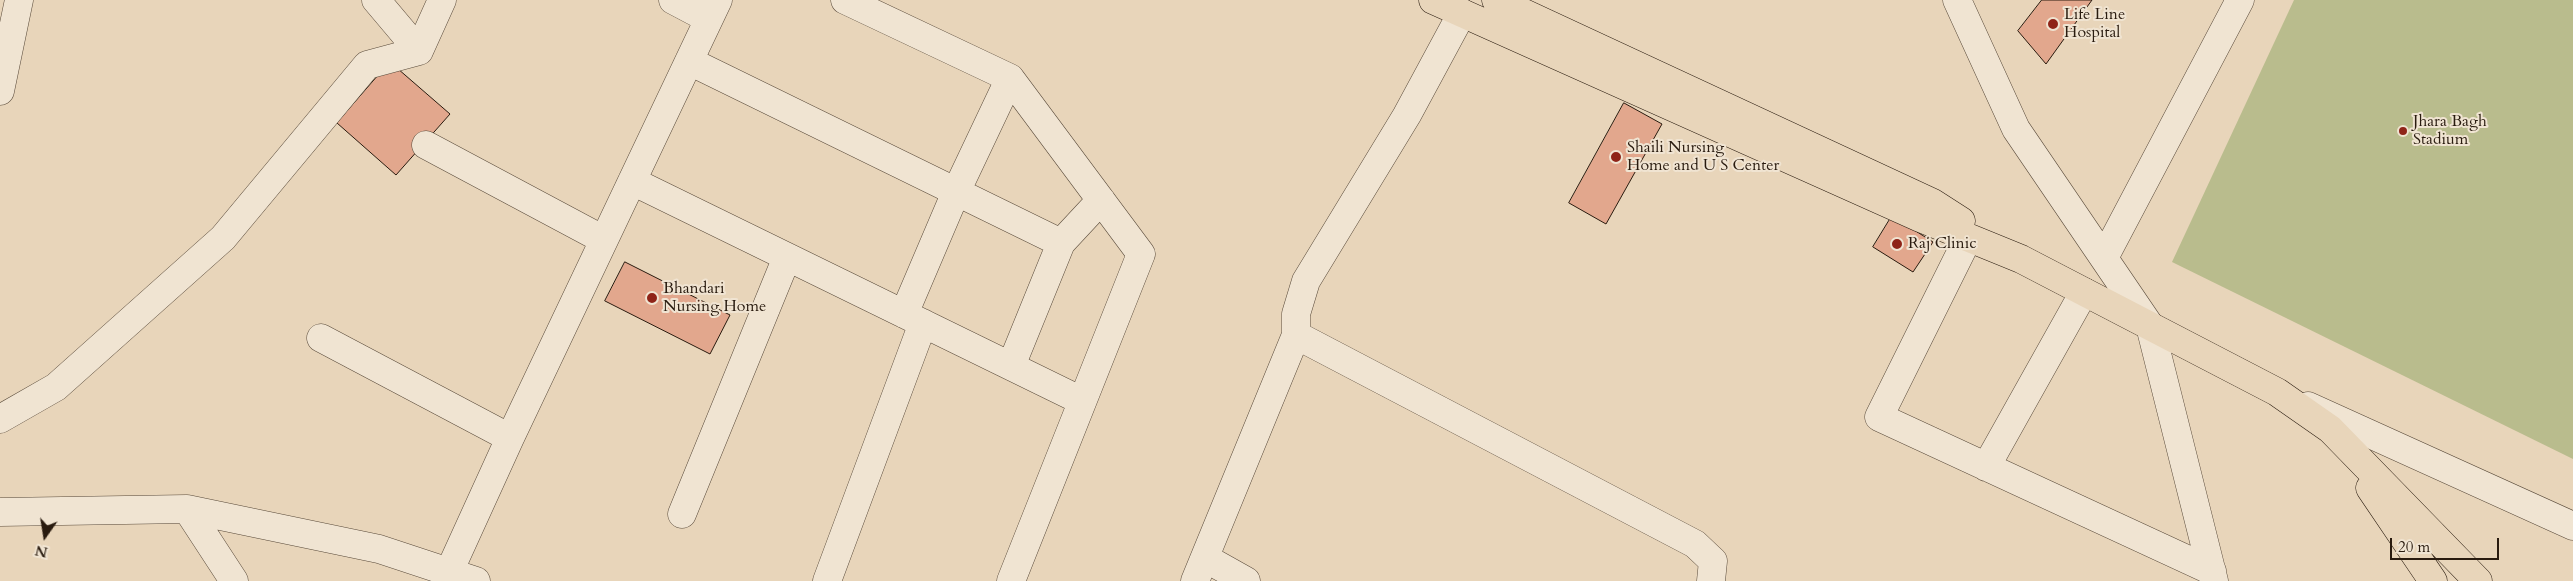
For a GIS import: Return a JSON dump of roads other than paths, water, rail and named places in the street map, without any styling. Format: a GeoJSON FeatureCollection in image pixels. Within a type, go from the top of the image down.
{"type":"FeatureCollection","features":[{"type":"Feature","properties":{"kind":"main road"},"geometry":{"type":"LineString","coordinates":[[1434,0],[2021,260],[2277,392],[2330,429],[2478,581]]}},
{"type":"Feature","properties":{"kind":"main road"},"geometry":{"type":"LineString","coordinates":[[1496,0],[1933,203],[2021,260]]}},
{"type":"Feature","properties":{"kind":"main road"},"geometry":{"type":"LineString","coordinates":[[2330,429],[2433,581]]}},
{"type":"Feature","properties":{"kind":"street"},"geometry":{"type":"LineString","coordinates":[[0,91],[19,0]]}},
{"type":"Feature","properties":{"kind":"street"},"geometry":{"type":"LineString","coordinates":[[376,0],[419,51]]}},
{"type":"Feature","properties":{"kind":"street"},"geometry":{"type":"LineString","coordinates":[[419,51],[442,0]]}},
{"type":"Feature","properties":{"kind":"street"},"geometry":{"type":"LineString","coordinates":[[449,572],[510,438],[713,9],[672,0]]}},
{"type":"Feature","properties":{"kind":"street"},"geometry":{"type":"LineString","coordinates":[[845,0],[1010,78],[1141,254],[1011,581]]}},
{"type":"Feature","properties":{"kind":"street"},"geometry":{"type":"LineString","coordinates":[[1956,0],[2016,129],[2150,326],[2213,576]]}},
{"type":"Feature","properties":{"kind":"street"},"geometry":{"type":"LineString","coordinates":[[2104,258],[2240,0]]}},
{"type":"Feature","properties":{"kind":"street"},"geometry":{"type":"LineString","coordinates":[[1246,581],[1200,569],[1296,335],[1296,314],[1306,281],[1407,115],[1462,13]]}},
{"type":"Feature","properties":{"kind":"street"},"geometry":{"type":"LineString","coordinates":[[0,419],[56,387],[223,238],[367,65],[419,51]]}},
{"type":"Feature","properties":{"kind":"street"},"geometry":{"type":"LineString","coordinates":[[689,62],[1061,243]]}},
{"type":"Feature","properties":{"kind":"street"},"geometry":{"type":"LineString","coordinates":[[827,581],[956,192],[1010,78]]}},
{"type":"Feature","properties":{"kind":"street"},"geometry":{"type":"LineString","coordinates":[[426,145],[604,240]]}},
{"type":"Feature","properties":{"kind":"street"},"geometry":{"type":"LineString","coordinates":[[632,181],[1082,401]]}},
{"type":"Feature","properties":{"kind":"street"},"geometry":{"type":"LineString","coordinates":[[1011,366],[1061,243],[1101,200]]}},
{"type":"Feature","properties":{"kind":"street"},"geometry":{"type":"LineString","coordinates":[[1968,238],[1880,417],[2213,576]]}},
{"type":"Feature","properties":{"kind":"street"},"geometry":{"type":"LineString","coordinates":[[682,514],[787,257]]}},
{"type":"Feature","properties":{"kind":"street"},"geometry":{"type":"LineString","coordinates":[[1986,468],[2084,292]]}},
{"type":"Feature","properties":{"kind":"street"},"geometry":{"type":"LineString","coordinates":[[1296,335],[1695,544],[1713,561],[1710,581]]}},
{"type":"Feature","properties":{"kind":"street"},"geometry":{"type":"LineString","coordinates":[[321,338],[510,438]]}},
{"type":"Feature","properties":{"kind":"street"},"geometry":{"type":"LineString","coordinates":[[2277,392],[2573,526]]}},
{"type":"Feature","properties":{"kind":"street"},"geometry":{"type":"LineString","coordinates":[[187,510],[234,581]]}},
{"type":"Feature","properties":{"kind":"street"},"geometry":{"type":"LineString","coordinates":[[0,512],[187,510],[379,549],[476,581]]}},
{"type":"Feature","properties":{"kind":"place","name":"Life Line Hospital"},"geometry":{"type":"Point","coordinates":[2053,24]}},
{"type":"Feature","properties":{"kind":"place","name":"Jhara Bagh Stadium"},"geometry":{"type":"Point","coordinates":[2403,131]}},
{"type":"Feature","properties":{"kind":"place","name":"Shaili Nursing Home and U S Center"},"geometry":{"type":"Point","coordinates":[1616,157]}},
{"type":"Feature","properties":{"kind":"place","name":"Raj Clinic"},"geometry":{"type":"Point","coordinates":[1897,244]}},
{"type":"Feature","properties":{"kind":"place","name":"Bhandari Nursing Home"},"geometry":{"type":"Point","coordinates":[652,298]}}]}
